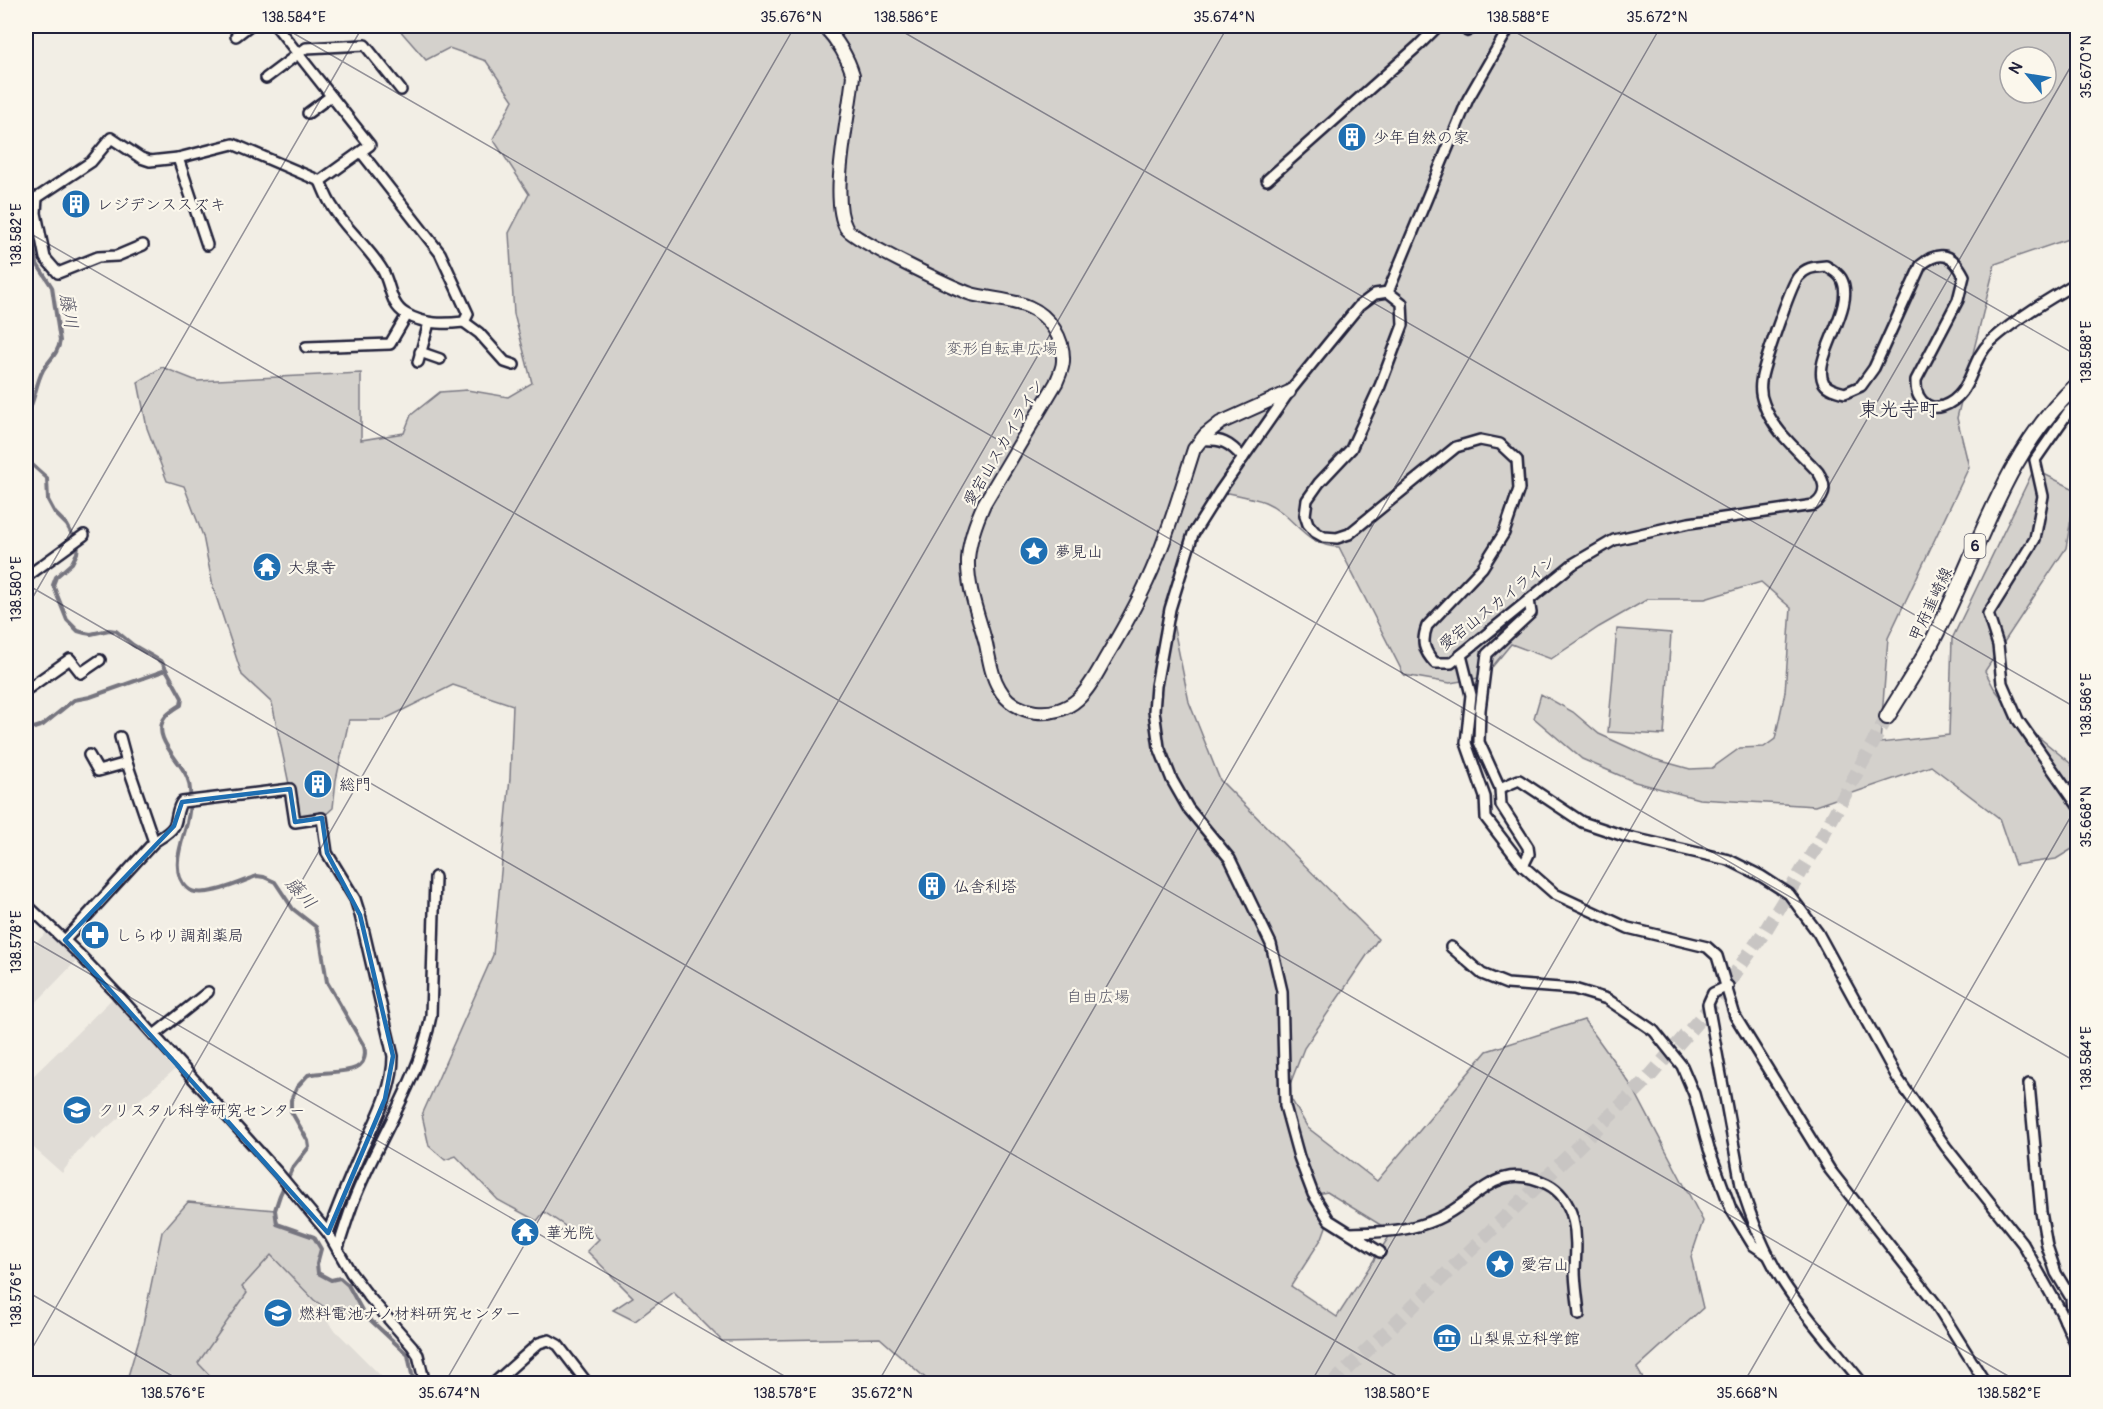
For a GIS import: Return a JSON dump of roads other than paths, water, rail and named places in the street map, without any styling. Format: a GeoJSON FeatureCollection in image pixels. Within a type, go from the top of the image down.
{"type":"FeatureCollection","features":[{"type":"Feature","properties":{"kind":"main road","name":"愛宕山スカイライン"},"geometry":{"type":"LineString","coordinates":[[824,26],[840,44],[849,60],[853,75],[838,193],[840,213],[848,231],[870,246],[970,293],[1029,307],[1045,316],[1062,346],[1064,364],[1056,383],[984,504],[974,524],[968,558],[969,577],[993,672],[999,689],[1009,700],[1022,708],[1048,713],[1077,699],[1094,678],[1144,587],[1157,559],[1194,449],[1220,423],[1289,392]]}},
{"type":"Feature","properties":{"kind":"main road","name":"甲府韮崎線"},"geometry":{"type":"LineString","coordinates":[[1887,717],[1936,635],[2004,482],[2037,431],[2078,384]]}},
{"type":"Feature","properties":{"kind":"street"},"geometry":{"type":"LineString","coordinates":[[236,36],[249,26]]}},
{"type":"Feature","properties":{"kind":"street"},"geometry":{"type":"LineString","coordinates":[[276,26],[370,145],[320,182]]}},
{"type":"Feature","properties":{"kind":"street"},"geometry":{"type":"LineString","coordinates":[[1267,180],[1438,26]]}},
{"type":"Feature","properties":{"kind":"street"},"geometry":{"type":"LineString","coordinates":[[1462,26],[1467,31],[1477,26]]}},
{"type":"Feature","properties":{"kind":"street"},"geometry":{"type":"LineString","coordinates":[[1388,292],[1468,99],[1510,26]]}},
{"type":"Feature","properties":{"kind":"street"},"geometry":{"type":"LineString","coordinates":[[266,78],[306,48],[365,45],[401,90]]}},
{"type":"Feature","properties":{"kind":"street"},"geometry":{"type":"LineString","coordinates":[[308,113],[331,96]]}},
{"type":"Feature","properties":{"kind":"street"},"geometry":{"type":"LineString","coordinates":[[143,245],[117,256],[98,257],[58,273],[45,258],[36,213],[31,201],[91,162],[111,138],[141,158],[150,161],[178,158],[233,144],[320,182],[332,207],[377,261],[389,282],[396,307],[407,315],[429,323],[464,322],[479,333],[504,362],[514,365]]}},
{"type":"Feature","properties":{"kind":"street"},"geometry":{"type":"LineString","coordinates":[[361,152],[440,253],[468,314],[464,322]]}},
{"type":"Feature","properties":{"kind":"street"},"geometry":{"type":"LineString","coordinates":[[178,158],[207,245]]}},
{"type":"Feature","properties":{"kind":"street","name":"愛宕山スカイライン"},"geometry":{"type":"LineString","coordinates":[[1289,392],[1359,306],[1375,294],[1388,292],[1402,303],[1403,325],[1380,386],[1351,449],[1319,483],[1307,500],[1305,515],[1308,524],[1324,537],[1337,538],[1349,534],[1456,447],[1480,440],[1500,444],[1517,460],[1519,489],[1504,533],[1482,568],[1427,626],[1423,638],[1428,655],[1435,663],[1451,663],[1573,564],[1614,540],[1689,523],[1814,505],[1819,502],[1823,496],[1823,480],[1772,422],[1761,392],[1765,365],[1796,279],[1808,268],[1827,266],[1841,277],[1845,290],[1838,323],[1822,366],[1825,385],[1845,393],[1861,386],[1874,368],[1921,265],[1932,256],[1941,255],[1950,258],[1959,266],[1964,276],[1958,300],[1916,380],[1916,391],[1930,407],[1939,408],[1957,399],[1966,388],[1980,356],[1989,344],[2029,311],[2078,282]]}},
{"type":"Feature","properties":{"kind":"street"},"geometry":{"type":"LineString","coordinates":[[306,347],[390,344],[407,315]]}},
{"type":"Feature","properties":{"kind":"street"},"geometry":{"type":"LineString","coordinates":[[429,323],[419,357],[440,359]]}},
{"type":"Feature","properties":{"kind":"street"},"geometry":{"type":"LineString","coordinates":[[1289,392],[1193,534],[1170,609],[1156,686],[1154,711],[1160,747],[1172,780],[1188,808],[1230,859],[1271,944],[1282,991],[1285,1106],[1299,1157],[1313,1194],[1329,1220],[1380,1252]]}},
{"type":"Feature","properties":{"kind":"street"},"geometry":{"type":"LineString","coordinates":[[2078,403],[2069,411],[2035,460],[2043,496],[2035,539],[1988,615],[1998,645],[2002,683],[2018,720],[2078,806]]}},
{"type":"Feature","properties":{"kind":"street"},"geometry":{"type":"LineString","coordinates":[[1201,440],[1219,439],[1235,449],[1243,458]]}},
{"type":"Feature","properties":{"kind":"street"},"geometry":{"type":"LineString","coordinates":[[26,577],[82,536]]}},
{"type":"Feature","properties":{"kind":"street"},"geometry":{"type":"LineString","coordinates":[[1523,866],[1529,854],[1528,848],[1501,805],[1500,788],[1479,742],[1480,710],[1487,654],[1531,614],[1529,600]]}},
{"type":"Feature","properties":{"kind":"street"},"geometry":{"type":"LineString","coordinates":[[1461,656],[1471,694],[1466,743],[1485,797],[1486,818],[1523,866],[1555,894],[1628,928],[1707,947],[1717,956],[1736,1016],[1830,1170],[1936,1304],[1986,1383]]}},
{"type":"Feature","properties":{"kind":"street"},"geometry":{"type":"LineString","coordinates":[[26,690],[70,659],[81,673],[100,660]]}},
{"type":"Feature","properties":{"kind":"street"},"geometry":{"type":"LineString","coordinates":[[120,737],[154,842]]}},
{"type":"Feature","properties":{"kind":"street"},"geometry":{"type":"LineString","coordinates":[[89,755],[98,771],[127,763]]}},
{"type":"Feature","properties":{"kind":"street"},"geometry":{"type":"LineString","coordinates":[[1500,788],[1519,780],[1582,822],[1624,836],[1729,860],[1761,876],[1789,894],[1818,933],[1898,1079],[1946,1147],[2023,1244],[2065,1321],[2078,1350]]}},
{"type":"Feature","properties":{"kind":"street"},"geometry":{"type":"LineString","coordinates":[[65,940],[154,842],[174,826],[178,807],[182,802],[290,789],[295,822],[322,818],[327,853],[355,899],[360,915],[393,1056],[393,1075],[385,1099],[340,1197],[328,1233]]}},
{"type":"Feature","properties":{"kind":"street"},"geometry":{"type":"LineString","coordinates":[[338,1248],[354,1199],[395,1112],[427,1036],[431,1016],[435,877]]}},
{"type":"Feature","properties":{"kind":"street"},"geometry":{"type":"LineString","coordinates":[[26,904],[65,940],[154,1035],[278,1173],[328,1233],[351,1273],[418,1355],[424,1383]]}},
{"type":"Feature","properties":{"kind":"street"},"geometry":{"type":"LineString","coordinates":[[1450,948],[1482,974],[1507,984],[1574,989],[1607,999],[1654,1031],[1682,1066],[1694,1094],[1709,1149],[1731,1209],[1753,1245],[1768,1255]]}},
{"type":"Feature","properties":{"kind":"street"},"geometry":{"type":"LineString","coordinates":[[1728,986],[1713,993],[1708,1004],[1746,1203],[1768,1255],[1788,1290],[1863,1383]]}},
{"type":"Feature","properties":{"kind":"street"},"geometry":{"type":"LineString","coordinates":[[154,1035],[208,992]]}},
{"type":"Feature","properties":{"kind":"street"},"geometry":{"type":"LineString","coordinates":[[2029,1084],[2045,1235],[2056,1273],[2071,1298],[2072,1312],[2065,1321]]}},
{"type":"Feature","properties":{"kind":"street"},"geometry":{"type":"LineString","coordinates":[[1350,1233],[1392,1232],[1439,1218],[1501,1177],[1520,1175],[1538,1179],[1555,1187],[1564,1198],[1573,1218],[1577,1246],[1575,1271],[1579,1315]]}},
{"type":"Feature","properties":{"kind":"street"},"geometry":{"type":"LineString","coordinates":[[494,1383],[539,1343],[549,1340],[558,1345],[588,1383]]}},
{"type":"Feature","properties":{"kind":"waterway","name":"藤川"},"geometry":{"type":"LineString","coordinates":[[26,207],[37,264],[52,287],[60,341],[40,376],[26,416]]}},
{"type":"Feature","properties":{"kind":"waterway","name":"藤川"},"geometry":{"type":"LineString","coordinates":[[26,447],[29,462],[47,478],[48,500],[55,513],[67,525],[78,545],[72,563],[56,577],[53,585],[67,620],[78,631],[85,633],[116,631],[133,645],[162,662],[182,698],[181,705],[166,716],[161,732],[168,748],[184,771],[190,788],[189,812],[178,857],[179,874],[182,881],[187,888],[201,892],[221,889],[257,876],[264,877],[275,882],[293,909],[316,927],[327,982],[364,1046],[365,1056],[362,1064],[355,1068],[308,1075],[297,1087],[291,1100],[291,1111],[309,1147],[292,1169],[280,1195],[275,1210],[277,1224],[314,1237],[321,1249],[317,1264],[318,1273],[331,1280],[340,1278],[348,1285],[364,1314],[408,1355],[414,1384]]}},
{"type":"Feature","properties":{"kind":"waterway"},"geometry":{"type":"LineString","coordinates":[[26,724],[34,728],[43,725],[74,700],[90,697],[166,670]]}},
{"type":"Feature","properties":{"kind":"tunnel"},"geometry":{"type":"LineString","coordinates":[[1332,1384],[1643,1084],[1717,999],[1765,931],[1817,846],[1887,717]]}},
{"type":"Feature","properties":{"kind":"place","name":"少年自然の家"},"geometry":{"type":"Point","coordinates":[1352,137]}},
{"type":"Feature","properties":{"kind":"place","name":"レジデンススズキ"},"geometry":{"type":"Point","coordinates":[76,204]}},
{"type":"Feature","properties":{"kind":"place","name":"夢見山"},"geometry":{"type":"Point","coordinates":[1034,551]}},
{"type":"Feature","properties":{"kind":"place","name":"大泉寺"},"geometry":{"type":"Point","coordinates":[267,567]}},
{"type":"Feature","properties":{"kind":"place","name":"総門"},"geometry":{"type":"Point","coordinates":[318,784]}},
{"type":"Feature","properties":{"kind":"place","name":"仏舎利塔"},"geometry":{"type":"Point","coordinates":[932,886]}},
{"type":"Feature","properties":{"kind":"place","name":"しらゆり調剤薬局"},"geometry":{"type":"Point","coordinates":[95,935]}},
{"type":"Feature","properties":{"kind":"place","name":"クリスタル科学研究センター"},"geometry":{"type":"Point","coordinates":[77,1110]}},
{"type":"Feature","properties":{"kind":"place","name":"華光院"},"geometry":{"type":"Point","coordinates":[525,1232]}},
{"type":"Feature","properties":{"kind":"place","name":"愛宕山"},"geometry":{"type":"Point","coordinates":[1500,1264]}},
{"type":"Feature","properties":{"kind":"place","name":"燃料電池ナノ材料研究センター"},"geometry":{"type":"Point","coordinates":[278,1313]}},
{"type":"Feature","properties":{"kind":"place","name":"山梨県立科学館"},"geometry":{"type":"Point","coordinates":[1447,1338]}},
{"type":"Feature","properties":{"kind":"district","name":"東光寺町"},"geometry":{"type":"Point","coordinates":[1899,409]}},
{"type":"Feature","properties":{"kind":"park label","name":"変形自転車広場"},"geometry":{"type":"Point","coordinates":[1002,348]}},
{"type":"Feature","properties":{"kind":"park label","name":"自由広場"},"geometry":{"type":"Point","coordinates":[1098,996]}}]}
